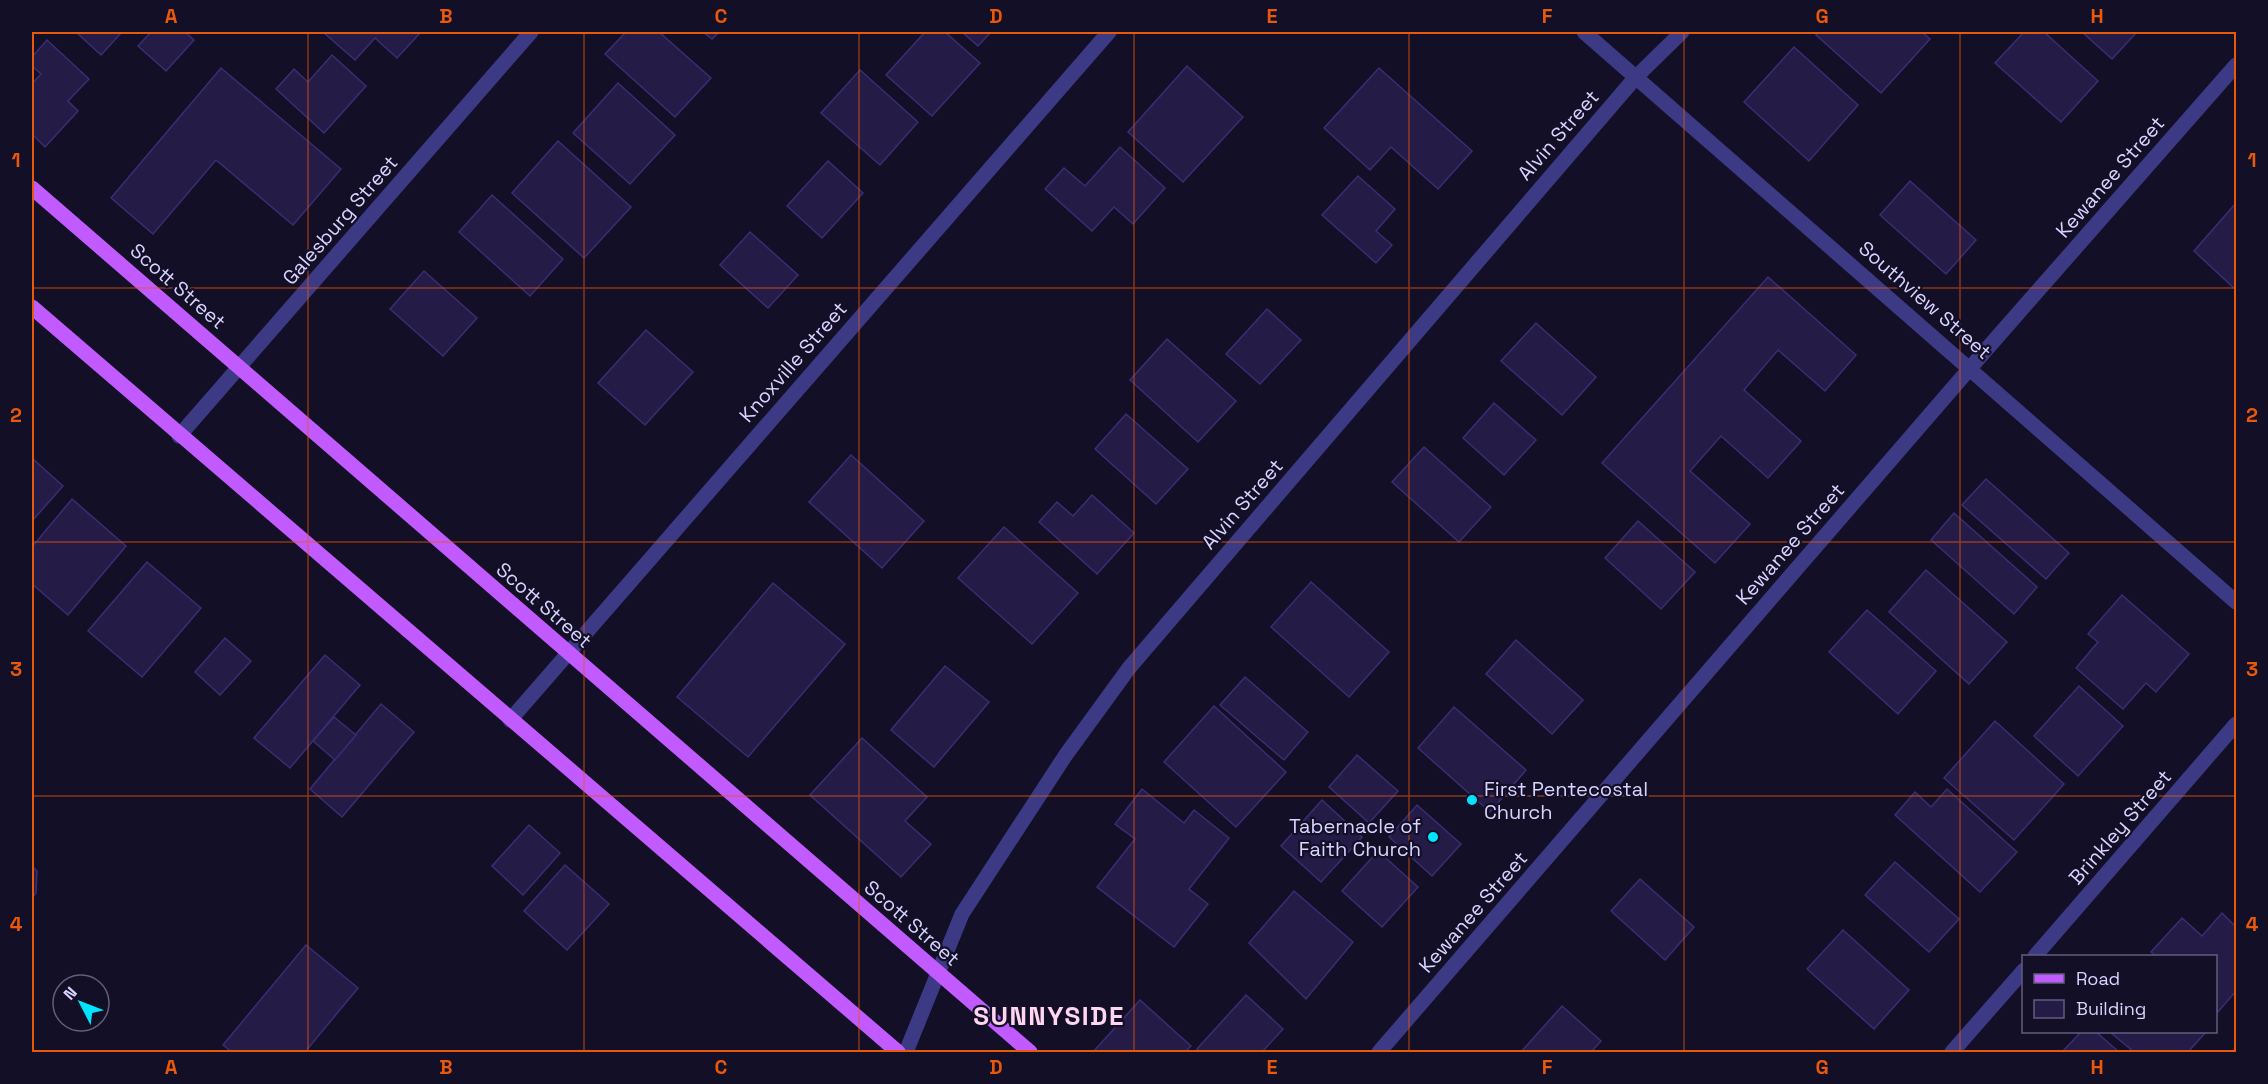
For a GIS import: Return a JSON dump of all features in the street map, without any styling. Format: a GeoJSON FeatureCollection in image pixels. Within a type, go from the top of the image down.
{"type":"FeatureCollection","features":[{"type":"Feature","properties":{"kind":"main road","name":"Scott Street"},"geometry":{"type":"LineString","coordinates":[[32,188],[1030,1053]]}},
{"type":"Feature","properties":{"kind":"main road"},"geometry":{"type":"LineString","coordinates":[[32,308],[898,1053]]}},
{"type":"Feature","properties":{"kind":"street","name":"Galesburg Street"},"geometry":{"type":"LineString","coordinates":[[179,436],[531,32]]}},
{"type":"Feature","properties":{"kind":"street","name":"Knoxville Street"},"geometry":{"type":"LineString","coordinates":[[510,720],[1108,32]]}},
{"type":"Feature","properties":{"kind":"street","name":"Southview Street"},"geometry":{"type":"LineString","coordinates":[[1584,32],[1971,367],[2236,602]]}},
{"type":"Feature","properties":{"kind":"street","name":"Alvin Street"},"geometry":{"type":"LineString","coordinates":[[906,1053],[962,914],[1065,756],[1129,668],[1636,77],[1682,32]]}},
{"type":"Feature","properties":{"kind":"street","name":"Kewanee Street"},"geometry":{"type":"LineString","coordinates":[[1379,1053],[1971,367],[2236,65]]}},
{"type":"Feature","properties":{"kind":"street","name":"Brinkley Street"},"geometry":{"type":"LineString","coordinates":[[2037,955],[2236,724]]}},
{"type":"Feature","properties":{"kind":"street"},"geometry":{"type":"LineString","coordinates":[[1952,1053],[2022,972]]}},
{"type":"Feature","properties":{"kind":"building"},"geometry":{"type":"Polygon","coordinates":[[[76,32],[122,32],[101,55],[76,32]]]}},
{"type":"Feature","properties":{"kind":"building"},"geometry":{"type":"Polygon","coordinates":[[[151,32],[185,32],[194,40],[166,71],[138,46],[151,32]]]}},
{"type":"Feature","properties":{"kind":"building"},"geometry":{"type":"Polygon","coordinates":[[[323,32],[421,32],[397,58],[375,38],[355,60],[323,32]]]}},
{"type":"Feature","properties":{"kind":"building"},"geometry":{"type":"Polygon","coordinates":[[[626,32],[659,32],[711,78],[675,117],[605,54],[626,32]]]}},
{"type":"Feature","properties":{"kind":"building"},"geometry":{"type":"Polygon","coordinates":[[[703,32],[719,32],[712,39],[703,32]]]}},
{"type":"Feature","properties":{"kind":"building"},"geometry":{"type":"Polygon","coordinates":[[[925,32],[945,32],[980,63],[932,116],[886,75],[925,32]]]}},
{"type":"Feature","properties":{"kind":"building"},"geometry":{"type":"Polygon","coordinates":[[[962,32],[991,32],[978,46],[962,32]]]}},
{"type":"Feature","properties":{"kind":"building"},"geometry":{"type":"Polygon","coordinates":[[[1819,32],[1922,32],[1930,39],[1881,93],[1816,35],[1819,32]]]}},
{"type":"Feature","properties":{"kind":"building"},"geometry":{"type":"Polygon","coordinates":[[[2024,32],[2044,32],[2098,81],[2061,122],[1995,63],[2024,32]]]}},
{"type":"Feature","properties":{"kind":"building"},"geometry":{"type":"Polygon","coordinates":[[[2082,32],[2137,32],[2112,59],[2082,32]]]}},
{"type":"Feature","properties":{"kind":"building"},"geometry":{"type":"Polygon","coordinates":[[[47,40],[89,79],[68,101],[78,111],[45,147],[32,134],[32,84],[41,74],[32,66],[32,57],[47,40]]]}},
{"type":"Feature","properties":{"kind":"building"},"geometry":{"type":"Polygon","coordinates":[[[1794,47],[1858,105],[1809,161],[1744,102],[1794,47]]]}},
{"type":"Feature","properties":{"kind":"building"},"geometry":{"type":"Polygon","coordinates":[[[332,55],[366,86],[324,133],[276,89],[294,69],[308,82],[332,55]]]}},
{"type":"Feature","properties":{"kind":"building"},"geometry":{"type":"Polygon","coordinates":[[[1187,66],[1243,117],[1183,182],[1128,132],[1187,66]]]}},
{"type":"Feature","properties":{"kind":"building"},"geometry":{"type":"Polygon","coordinates":[[[221,68],[341,169],[293,225],[216,160],[153,234],[111,198],[221,68]]]}},
{"type":"Feature","properties":{"kind":"building"},"geometry":{"type":"Polygon","coordinates":[[[1379,68],[1472,151],[1438,189],[1391,147],[1370,170],[1324,128],[1379,68]]]}},
{"type":"Feature","properties":{"kind":"building"},"geometry":{"type":"Polygon","coordinates":[[[860,70],[918,122],[880,165],[821,113],[860,70]]]}},
{"type":"Feature","properties":{"kind":"building"},"geometry":{"type":"Polygon","coordinates":[[[618,83],[675,135],[630,184],[573,133],[618,83]]]}},
{"type":"Feature","properties":{"kind":"building"},"geometry":{"type":"Polygon","coordinates":[[[558,141],[631,207],[584,258],[512,193],[558,141]]]}},
{"type":"Feature","properties":{"kind":"building"},"geometry":{"type":"Polygon","coordinates":[[[1120,147],[1165,188],[1133,224],[1114,207],[1092,231],[1045,189],[1064,168],[1085,186],[1120,147]]]}},
{"type":"Feature","properties":{"kind":"building"},"geometry":{"type":"Polygon","coordinates":[[[828,161],[863,193],[822,238],[787,206],[828,161]]]}},
{"type":"Feature","properties":{"kind":"building"},"geometry":{"type":"Polygon","coordinates":[[[1358,176],[1395,209],[1376,231],[1392,245],[1376,263],[1322,215],[1358,176]]]}},
{"type":"Feature","properties":{"kind":"building"},"geometry":{"type":"Polygon","coordinates":[[[1910,181],[1976,240],[1946,274],[1880,215],[1910,181]]]}},
{"type":"Feature","properties":{"kind":"building"},"geometry":{"type":"Polygon","coordinates":[[[492,195],[563,259],[530,296],[459,232],[492,195]]]}},
{"type":"Feature","properties":{"kind":"building"},"geometry":{"type":"Polygon","coordinates":[[[2236,203],[2236,290],[2194,251],[2236,203]]]}},
{"type":"Feature","properties":{"kind":"building"},"geometry":{"type":"Polygon","coordinates":[[[750,232],[798,275],[768,308],[720,265],[750,232]]]}},
{"type":"Feature","properties":{"kind":"building"},"geometry":{"type":"Polygon","coordinates":[[[424,271],[477,318],[443,356],[390,309],[424,271]]]}},
{"type":"Feature","properties":{"kind":"building"},"geometry":{"type":"Polygon","coordinates":[[[1768,277],[1856,355],[1825,391],[1778,350],[1744,390],[1801,441],[1768,478],[1721,436],[1690,471],[1750,524],[1715,563],[1602,463],[1768,277]]]}},
{"type":"Feature","properties":{"kind":"building"},"geometry":{"type":"Polygon","coordinates":[[[1267,309],[1301,340],[1260,384],[1226,354],[1267,309]]]}},
{"type":"Feature","properties":{"kind":"building"},"geometry":{"type":"Polygon","coordinates":[[[1536,323],[1596,377],[1562,415],[1501,361],[1536,323]]]}},
{"type":"Feature","properties":{"kind":"building"},"geometry":{"type":"Polygon","coordinates":[[[646,330],[693,372],[645,425],[598,383],[646,330]]]}},
{"type":"Feature","properties":{"kind":"building"},"geometry":{"type":"Polygon","coordinates":[[[1167,339],[1236,401],[1198,442],[1130,380],[1167,339]]]}},
{"type":"Feature","properties":{"kind":"building"},"geometry":{"type":"Polygon","coordinates":[[[1494,403],[1536,440],[1504,475],[1463,438],[1494,403]]]}},
{"type":"Feature","properties":{"kind":"building"},"geometry":{"type":"Polygon","coordinates":[[[1126,414],[1188,469],[1156,504],[1095,449],[1126,414]]]}},
{"type":"Feature","properties":{"kind":"building"},"geometry":{"type":"Polygon","coordinates":[[[1424,447],[1491,507],[1459,542],[1392,482],[1424,447]]]}},
{"type":"Feature","properties":{"kind":"building"},"geometry":{"type":"Polygon","coordinates":[[[851,455],[924,521],[882,568],[809,502],[851,455]]]}},
{"type":"Feature","properties":{"kind":"building"},"geometry":{"type":"Polygon","coordinates":[[[32,458],[63,486],[32,521],[32,458]]]}},
{"type":"Feature","properties":{"kind":"building"},"geometry":{"type":"Polygon","coordinates":[[[1986,479],[2069,553],[2046,579],[1962,505],[1986,479]]]}},
{"type":"Feature","properties":{"kind":"building"},"geometry":{"type":"Polygon","coordinates":[[[1092,495],[1134,533],[1097,574],[1039,522],[1057,502],[1073,516],[1092,495]]]}},
{"type":"Feature","properties":{"kind":"building"},"geometry":{"type":"Polygon","coordinates":[[[72,499],[126,546],[68,615],[32,584],[32,547],[72,499]]]}},
{"type":"Feature","properties":{"kind":"building"},"geometry":{"type":"Polygon","coordinates":[[[1954,513],[2037,587],[2014,614],[1931,540],[1954,513]]]}},
{"type":"Feature","properties":{"kind":"building"},"geometry":{"type":"Polygon","coordinates":[[[1638,521],[1695,572],[1661,609],[1605,558],[1638,521]]]}},
{"type":"Feature","properties":{"kind":"building"},"geometry":{"type":"Polygon","coordinates":[[[1004,527],[1078,593],[1032,644],[958,578],[1004,527]]]}},
{"type":"Feature","properties":{"kind":"building"},"geometry":{"type":"Polygon","coordinates":[[[147,562],[201,608],[142,677],[88,631],[147,562]]]}},
{"type":"Feature","properties":{"kind":"building"},"geometry":{"type":"Polygon","coordinates":[[[1926,570],[2007,642],[1969,684],[1889,612],[1926,570]]]}},
{"type":"Feature","properties":{"kind":"building"},"geometry":{"type":"Polygon","coordinates":[[[1311,582],[1389,652],[1349,697],[1271,627],[1311,582]]]}},
{"type":"Feature","properties":{"kind":"building"},"geometry":{"type":"Polygon","coordinates":[[[773,583],[845,644],[748,757],[677,697],[773,583]]]}},
{"type":"Feature","properties":{"kind":"building"},"geometry":{"type":"Polygon","coordinates":[[[2122,595],[2189,654],[2156,692],[2146,683],[2123,709],[2076,668],[2098,642],[2088,634],[2122,595]]]}},
{"type":"Feature","properties":{"kind":"building"},"geometry":{"type":"Polygon","coordinates":[[[1867,610],[1936,671],[1898,714],[1829,652],[1867,610]]]}},
{"type":"Feature","properties":{"kind":"building"},"geometry":{"type":"Polygon","coordinates":[[[225,638],[251,661],[220,695],[195,672],[225,638]]]}},
{"type":"Feature","properties":{"kind":"building"},"geometry":{"type":"Polygon","coordinates":[[[1516,640],[1583,700],[1552,734],[1486,674],[1516,640]]]}},
{"type":"Feature","properties":{"kind":"building"},"geometry":{"type":"Polygon","coordinates":[[[325,655],[360,685],[290,768],[254,738],[325,655]]]}},
{"type":"Feature","properties":{"kind":"building"},"geometry":{"type":"Polygon","coordinates":[[[945,666],[989,702],[934,767],[891,730],[945,666]]]}},
{"type":"Feature","properties":{"kind":"building"},"geometry":{"type":"Polygon","coordinates":[[[1245,677],[1308,732],[1284,760],[1220,705],[1245,677]]]}},
{"type":"Feature","properties":{"kind":"building"},"geometry":{"type":"Polygon","coordinates":[[[2079,686],[2123,726],[2078,776],[2034,736],[2079,686]]]}},
{"type":"Feature","properties":{"kind":"building"},"geometry":{"type":"Polygon","coordinates":[[[381,704],[414,732],[342,817],[310,789],[381,704]]]}},
{"type":"Feature","properties":{"kind":"building"},"geometry":{"type":"Polygon","coordinates":[[[1214,706],[1286,772],[1236,827],[1164,762],[1214,706]]]}},
{"type":"Feature","properties":{"kind":"building"},"geometry":{"type":"Polygon","coordinates":[[[1454,707],[1526,770],[1490,812],[1418,748],[1454,707]]]}},
{"type":"Feature","properties":{"kind":"building"},"geometry":{"type":"Polygon","coordinates":[[[334,717],[356,735],[335,760],[313,741],[334,717]]]}},
{"type":"Feature","properties":{"kind":"building"},"geometry":{"type":"Polygon","coordinates":[[[1995,721],[2064,784],[2014,840],[1944,778],[1995,721]]]}},
{"type":"Feature","properties":{"kind":"building"},"geometry":{"type":"Polygon","coordinates":[[[862,738],[927,797],[905,821],[931,844],[901,877],[810,795],[862,738]]]}},
{"type":"Feature","properties":{"kind":"building"},"geometry":{"type":"Polygon","coordinates":[[[1357,755],[1398,791],[1369,823],[1329,787],[1357,755]]]}},
{"type":"Feature","properties":{"kind":"building"},"geometry":{"type":"Polygon","coordinates":[[[1142,789],[1184,823],[1194,810],[1229,838],[1189,889],[1208,904],[1174,947],[1097,887],[1135,839],[1115,824],[1142,789]]]}},
{"type":"Feature","properties":{"kind":"building"},"geometry":{"type":"Polygon","coordinates":[[[1947,789],[2017,852],[1980,892],[1895,815],[1915,792],[1931,807],[1947,789]]]}},
{"type":"Feature","properties":{"kind":"building"},"geometry":{"type":"Polygon","coordinates":[[[1322,800],[1362,837],[1321,882],[1281,846],[1322,800]]]}},
{"type":"Feature","properties":{"kind":"building"},"geometry":{"type":"Polygon","coordinates":[[[1417,805],[1461,844],[1432,876],[1389,837],[1417,805]]]}},
{"type":"Feature","properties":{"kind":"building"},"geometry":{"type":"Polygon","coordinates":[[[529,825],[560,853],[523,895],[492,866],[529,825]]]}},
{"type":"Feature","properties":{"kind":"building"},"geometry":{"type":"Polygon","coordinates":[[[1378,851],[1418,887],[1382,927],[1342,891],[1378,851]]]}},
{"type":"Feature","properties":{"kind":"building"},"geometry":{"type":"Polygon","coordinates":[[[1895,862],[1959,919],[1929,952],[1865,895],[1895,862]]]}},
{"type":"Feature","properties":{"kind":"building"},"geometry":{"type":"Polygon","coordinates":[[[565,865],[609,904],[567,950],[524,911],[565,865]]]}},
{"type":"Feature","properties":{"kind":"building"},"geometry":{"type":"Polygon","coordinates":[[[32,866],[37,871],[36,893],[32,898],[32,866]]]}},
{"type":"Feature","properties":{"kind":"building"},"geometry":{"type":"Polygon","coordinates":[[[1640,879],[1694,927],[1665,960],[1611,911],[1640,879]]]}},
{"type":"Feature","properties":{"kind":"building"},"geometry":{"type":"Polygon","coordinates":[[[1294,891],[1353,942],[1306,999],[1249,943],[1294,891]]]}},
{"type":"Feature","properties":{"kind":"building"},"geometry":{"type":"Polygon","coordinates":[[[2222,913],[2236,927],[2236,991],[2218,1012],[2217,955],[2155,955],[2151,952],[2182,918],[2202,936],[2222,913]]]}},
{"type":"Feature","properties":{"kind":"building"},"geometry":{"type":"Polygon","coordinates":[[[1843,930],[1909,990],[1874,1029],[1807,969],[1843,930]]]}},
{"type":"Feature","properties":{"kind":"building"},"geometry":{"type":"Polygon","coordinates":[[[306,945],[358,988],[305,1052],[232,1052],[223,1045],[306,945]]]}},
{"type":"Feature","properties":{"kind":"building"},"geometry":{"type":"Polygon","coordinates":[[[1246,995],[1283,1029],[1262,1052],[1201,1052],[1197,1049],[1246,995]]]}},
{"type":"Feature","properties":{"kind":"building"},"geometry":{"type":"Polygon","coordinates":[[[1140,1000],[1191,1046],[1185,1052],[1093,1052],[1140,1000]]]}},
{"type":"Feature","properties":{"kind":"building"},"geometry":{"type":"Polygon","coordinates":[[[1562,1006],[1601,1041],[1591,1052],[1521,1052],[1562,1006]]]}},
{"type":"Feature","properties":{"kind":"building"},"geometry":{"type":"Polygon","coordinates":[[[2080,1033],[2097,1033],[2119,1052],[2062,1052],[2080,1033]]]}},
{"type":"Feature","properties":{"kind":"building"},"geometry":{"type":"Polygon","coordinates":[[[2111,1033],[2205,1033],[2188,1052],[2134,1052],[2111,1033]]]}},
{"type":"Feature","properties":{"kind":"place","name":"First Pentecostal Church"},"geometry":{"type":"Point","coordinates":[1472,800]}},
{"type":"Feature","properties":{"kind":"place","name":"Tabernacle of Faith Church"},"geometry":{"type":"Point","coordinates":[1433,837]}},
{"type":"Feature","properties":{"kind":"district","name":"SUNNYSIDE"},"geometry":{"type":"Point","coordinates":[1049,1016]}}]}
